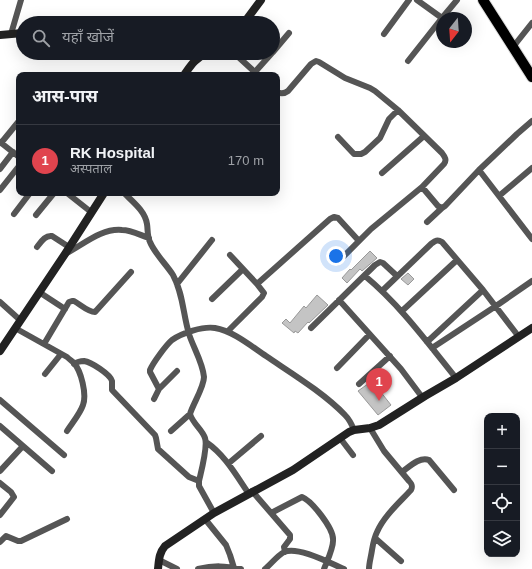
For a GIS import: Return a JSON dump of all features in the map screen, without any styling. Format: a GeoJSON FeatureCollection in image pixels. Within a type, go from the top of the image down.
{"type":"FeatureCollection","features":[{"type":"Feature","properties":{"kind":"main road"},"geometry":{"type":"LineString","coordinates":[[483,0],[532,77]]}},
{"type":"Feature","properties":{"kind":"street"},"geometry":{"type":"LineString","coordinates":[[17,16],[21,0]]}},
{"type":"Feature","properties":{"kind":"street"},"geometry":{"type":"LineString","coordinates":[[249,16],[260,0]]}},
{"type":"Feature","properties":{"kind":"street"},"geometry":{"type":"LineString","coordinates":[[384,34],[409,0]]}},
{"type":"Feature","properties":{"kind":"street"},"geometry":{"type":"LineString","coordinates":[[417,0],[436,14]]}},
{"type":"Feature","properties":{"kind":"street"},"geometry":{"type":"LineString","coordinates":[[447,12],[457,0]]}},
{"type":"Feature","properties":{"kind":"street"},"geometry":{"type":"LineString","coordinates":[[12,34],[16,19]]}},
{"type":"Feature","properties":{"kind":"street"},"geometry":{"type":"LineString","coordinates":[[513,47],[532,23]]}},
{"type":"Feature","properties":{"kind":"street"},"geometry":{"type":"LineString","coordinates":[[408,61],[436,26]]}},
{"type":"Feature","properties":{"kind":"street"},"geometry":{"type":"LineString","coordinates":[[280,43],[289,33]]}},
{"type":"Feature","properties":{"kind":"street"},"geometry":{"type":"LineString","coordinates":[[0,35],[16,34]]}},
{"type":"Feature","properties":{"kind":"street"},"geometry":{"type":"LineString","coordinates":[[186,72],[193,60]]}},
{"type":"Feature","properties":{"kind":"street"},"geometry":{"type":"LineString","coordinates":[[241,60],[254,72]]}},
{"type":"Feature","properties":{"kind":"street"},"geometry":{"type":"LineString","coordinates":[[257,72],[266,60]]}},
{"type":"Feature","properties":{"kind":"street"},"geometry":{"type":"LineString","coordinates":[[280,93],[285,93],[288,91],[311,64],[316,61],[320,62],[348,80],[375,91],[398,110],[442,153],[445,158],[446,161],[444,164],[422,187],[371,229],[338,262]]}},
{"type":"Feature","properties":{"kind":"street"},"geometry":{"type":"LineString","coordinates":[[338,137],[354,154],[361,154],[380,138],[389,119],[398,110]]}},
{"type":"Feature","properties":{"kind":"street"},"geometry":{"type":"LineString","coordinates":[[427,222],[445,206],[479,170],[532,121]]}},
{"type":"Feature","properties":{"kind":"street"},"geometry":{"type":"LineString","coordinates":[[16,125],[1,143],[16,154]]}},
{"type":"Feature","properties":{"kind":"street"},"geometry":{"type":"LineString","coordinates":[[382,173],[424,136]]}},
{"type":"Feature","properties":{"kind":"street"},"geometry":{"type":"LineString","coordinates":[[0,169],[13,152]]}},
{"type":"Feature","properties":{"kind":"street"},"geometry":{"type":"LineString","coordinates":[[499,196],[532,168]]}},
{"type":"Feature","properties":{"kind":"street"},"geometry":{"type":"LineString","coordinates":[[0,190],[16,170]]}},
{"type":"Feature","properties":{"kind":"street"},"geometry":{"type":"LineString","coordinates":[[479,170],[532,239]]}},
{"type":"Feature","properties":{"kind":"street"},"geometry":{"type":"LineString","coordinates":[[422,187],[438,206],[442,208]]}},
{"type":"Feature","properties":{"kind":"street"},"geometry":{"type":"LineString","coordinates":[[14,214],[28,196]]}},
{"type":"Feature","properties":{"kind":"street"},"geometry":{"type":"LineString","coordinates":[[36,215],[52,196]]}},
{"type":"Feature","properties":{"kind":"street"},"geometry":{"type":"LineString","coordinates":[[70,196],[92,212]]}},
{"type":"Feature","properties":{"kind":"street"},"geometry":{"type":"LineString","coordinates":[[0,351],[102,196]]}},
{"type":"Feature","properties":{"kind":"street"},"geometry":{"type":"LineString","coordinates":[[127,196],[145,216],[148,224],[149,238],[153,247],[177,284],[182,300],[188,332],[199,358],[204,379],[190,414],[172,431]]}},
{"type":"Feature","properties":{"kind":"street"},"geometry":{"type":"LineString","coordinates":[[257,284],[334,217],[338,218],[359,241]]}},
{"type":"Feature","properties":{"kind":"street"},"geometry":{"type":"LineString","coordinates":[[67,250],[106,232],[121,230],[130,231],[149,238]]}},
{"type":"Feature","properties":{"kind":"street"},"geometry":{"type":"LineString","coordinates":[[38,247],[46,237],[52,236],[67,250]]}},
{"type":"Feature","properties":{"kind":"street"},"geometry":{"type":"LineString","coordinates":[[177,284],[212,240]]}},
{"type":"Feature","properties":{"kind":"street"},"geometry":{"type":"LineString","coordinates":[[382,291],[435,241],[438,240],[442,242],[483,290],[519,337]]}},
{"type":"Feature","properties":{"kind":"street"},"geometry":{"type":"LineString","coordinates":[[228,332],[262,297],[264,293],[230,255]]}},
{"type":"Feature","properties":{"kind":"street"},"geometry":{"type":"LineString","coordinates":[[402,311],[457,260]]}},
{"type":"Feature","properties":{"kind":"street"},"geometry":{"type":"LineString","coordinates":[[311,328],[380,262],[397,276]]}},
{"type":"Feature","properties":{"kind":"street"},"geometry":{"type":"LineString","coordinates":[[212,299],[243,269]]}},
{"type":"Feature","properties":{"kind":"street"},"geometry":{"type":"LineString","coordinates":[[44,344],[69,302],[74,301],[95,312],[131,272]]}},
{"type":"Feature","properties":{"kind":"street"},"geometry":{"type":"LineString","coordinates":[[365,276],[402,311],[456,378]]}},
{"type":"Feature","properties":{"kind":"street"},"geometry":{"type":"LineString","coordinates":[[432,348],[532,281]]}},
{"type":"Feature","properties":{"kind":"street"},"geometry":{"type":"LineString","coordinates":[[427,342],[483,290]]}},
{"type":"Feature","properties":{"kind":"street"},"geometry":{"type":"LineString","coordinates":[[39,292],[65,309]]}},
{"type":"Feature","properties":{"kind":"street"},"geometry":{"type":"LineString","coordinates":[[339,300],[369,335],[390,356],[422,397]]}},
{"type":"Feature","properties":{"kind":"street"},"geometry":{"type":"LineString","coordinates":[[0,302],[20,320]]}},
{"type":"Feature","properties":{"kind":"street"},"geometry":{"type":"LineString","coordinates":[[159,389],[150,372],[151,367],[170,341],[188,332],[208,327],[216,328],[228,332],[272,360],[327,399],[345,415],[354,430]]}},
{"type":"Feature","properties":{"kind":"street"},"geometry":{"type":"LineString","coordinates":[[15,328],[61,354],[78,369],[85,398],[82,406],[66,431]]}},
{"type":"Feature","properties":{"kind":"street"},"geometry":{"type":"LineString","coordinates":[[158,569],[161,550],[165,546],[214,513],[250,492],[279,478],[349,432],[379,425],[422,397],[456,378],[532,328]]}},
{"type":"Feature","properties":{"kind":"street"},"geometry":{"type":"LineString","coordinates":[[337,368],[369,335]]}},
{"type":"Feature","properties":{"kind":"street"},"geometry":{"type":"LineString","coordinates":[[46,374],[61,354]]}},
{"type":"Feature","properties":{"kind":"street"},"geometry":{"type":"LineString","coordinates":[[359,384],[390,356]]}},
{"type":"Feature","properties":{"kind":"street"},"geometry":{"type":"LineString","coordinates":[[74,364],[83,361],[88,362],[108,375],[112,381],[112,390],[155,435],[158,449],[189,477],[199,481]]}},
{"type":"Feature","properties":{"kind":"street"},"geometry":{"type":"LineString","coordinates":[[154,399],[159,389],[177,371]]}},
{"type":"Feature","properties":{"kind":"street"},"geometry":{"type":"LineString","coordinates":[[0,400],[64,455]]}},
{"type":"Feature","properties":{"kind":"street"},"geometry":{"type":"LineString","coordinates":[[190,414],[206,442],[199,486],[214,513]]}},
{"type":"Feature","properties":{"kind":"street"},"geometry":{"type":"LineString","coordinates":[[0,426],[52,471]]}},
{"type":"Feature","properties":{"kind":"street"},"geometry":{"type":"LineString","coordinates":[[369,569],[369,562],[377,531],[412,487],[412,484],[384,451],[370,428]]}},
{"type":"Feature","properties":{"kind":"street"},"geometry":{"type":"LineString","coordinates":[[229,463],[262,436]]}},
{"type":"Feature","properties":{"kind":"street"},"geometry":{"type":"LineString","coordinates":[[340,438],[353,455]]}},
{"type":"Feature","properties":{"kind":"street"},"geometry":{"type":"LineString","coordinates":[[206,442],[229,463],[250,492],[290,535],[290,539],[284,547],[285,552]]}},
{"type":"Feature","properties":{"kind":"street"},"geometry":{"type":"LineString","coordinates":[[0,471],[23,446]]}},
{"type":"Feature","properties":{"kind":"street"},"geometry":{"type":"LineString","coordinates":[[402,472],[420,459],[425,458],[429,460],[454,490]]}},
{"type":"Feature","properties":{"kind":"street"},"geometry":{"type":"LineString","coordinates":[[0,483],[11,492],[14,497],[0,515]]}},
{"type":"Feature","properties":{"kind":"street"},"geometry":{"type":"LineString","coordinates":[[271,513],[304,497],[322,515],[332,532],[334,541],[324,569]]}},
{"type":"Feature","properties":{"kind":"street"},"geometry":{"type":"LineString","coordinates":[[0,532],[6,536],[21,541],[67,519]]}},
{"type":"Feature","properties":{"kind":"street"},"geometry":{"type":"LineString","coordinates":[[205,519],[226,545],[234,568]]}},
{"type":"Feature","properties":{"kind":"street"},"geometry":{"type":"LineString","coordinates":[[0,542],[6,536]]}},
{"type":"Feature","properties":{"kind":"street"},"geometry":{"type":"LineString","coordinates":[[375,538],[401,561]]}},
{"type":"Feature","properties":{"kind":"street"},"geometry":{"type":"LineString","coordinates":[[265,569],[280,555],[289,551],[309,554],[344,569]]}},
{"type":"Feature","properties":{"kind":"street"},"geometry":{"type":"LineString","coordinates":[[159,560],[177,569]]}},
{"type":"Feature","properties":{"kind":"street"},"geometry":{"type":"LineString","coordinates":[[198,569],[212,566],[241,569]]}},
{"type":"Feature","properties":{"kind":"building"},"geometry":{"type":"Polygon","coordinates":[[[370,251],[377,258],[362,271],[360,269],[347,283],[342,278],[370,251]]]}},
{"type":"Feature","properties":{"kind":"building"},"geometry":{"type":"Polygon","coordinates":[[[408,273],[414,279],[408,285],[401,279],[408,273]]]}},
{"type":"Feature","properties":{"kind":"building"},"geometry":{"type":"Polygon","coordinates":[[[317,295],[328,305],[309,323],[308,322],[298,333],[295,331],[294,333],[282,323],[286,319],[290,323],[304,306],[306,308],[317,295]]]}},
{"type":"Feature","properties":{"kind":"building"},"geometry":{"type":"Polygon","coordinates":[[[372,381],[391,405],[378,415],[358,391],[372,381]]]}},
{"type":"Feature","properties":{"kind":"place","name":"RK Hospital"},"geometry":{"type":"Point","coordinates":[379,401]}}]}
